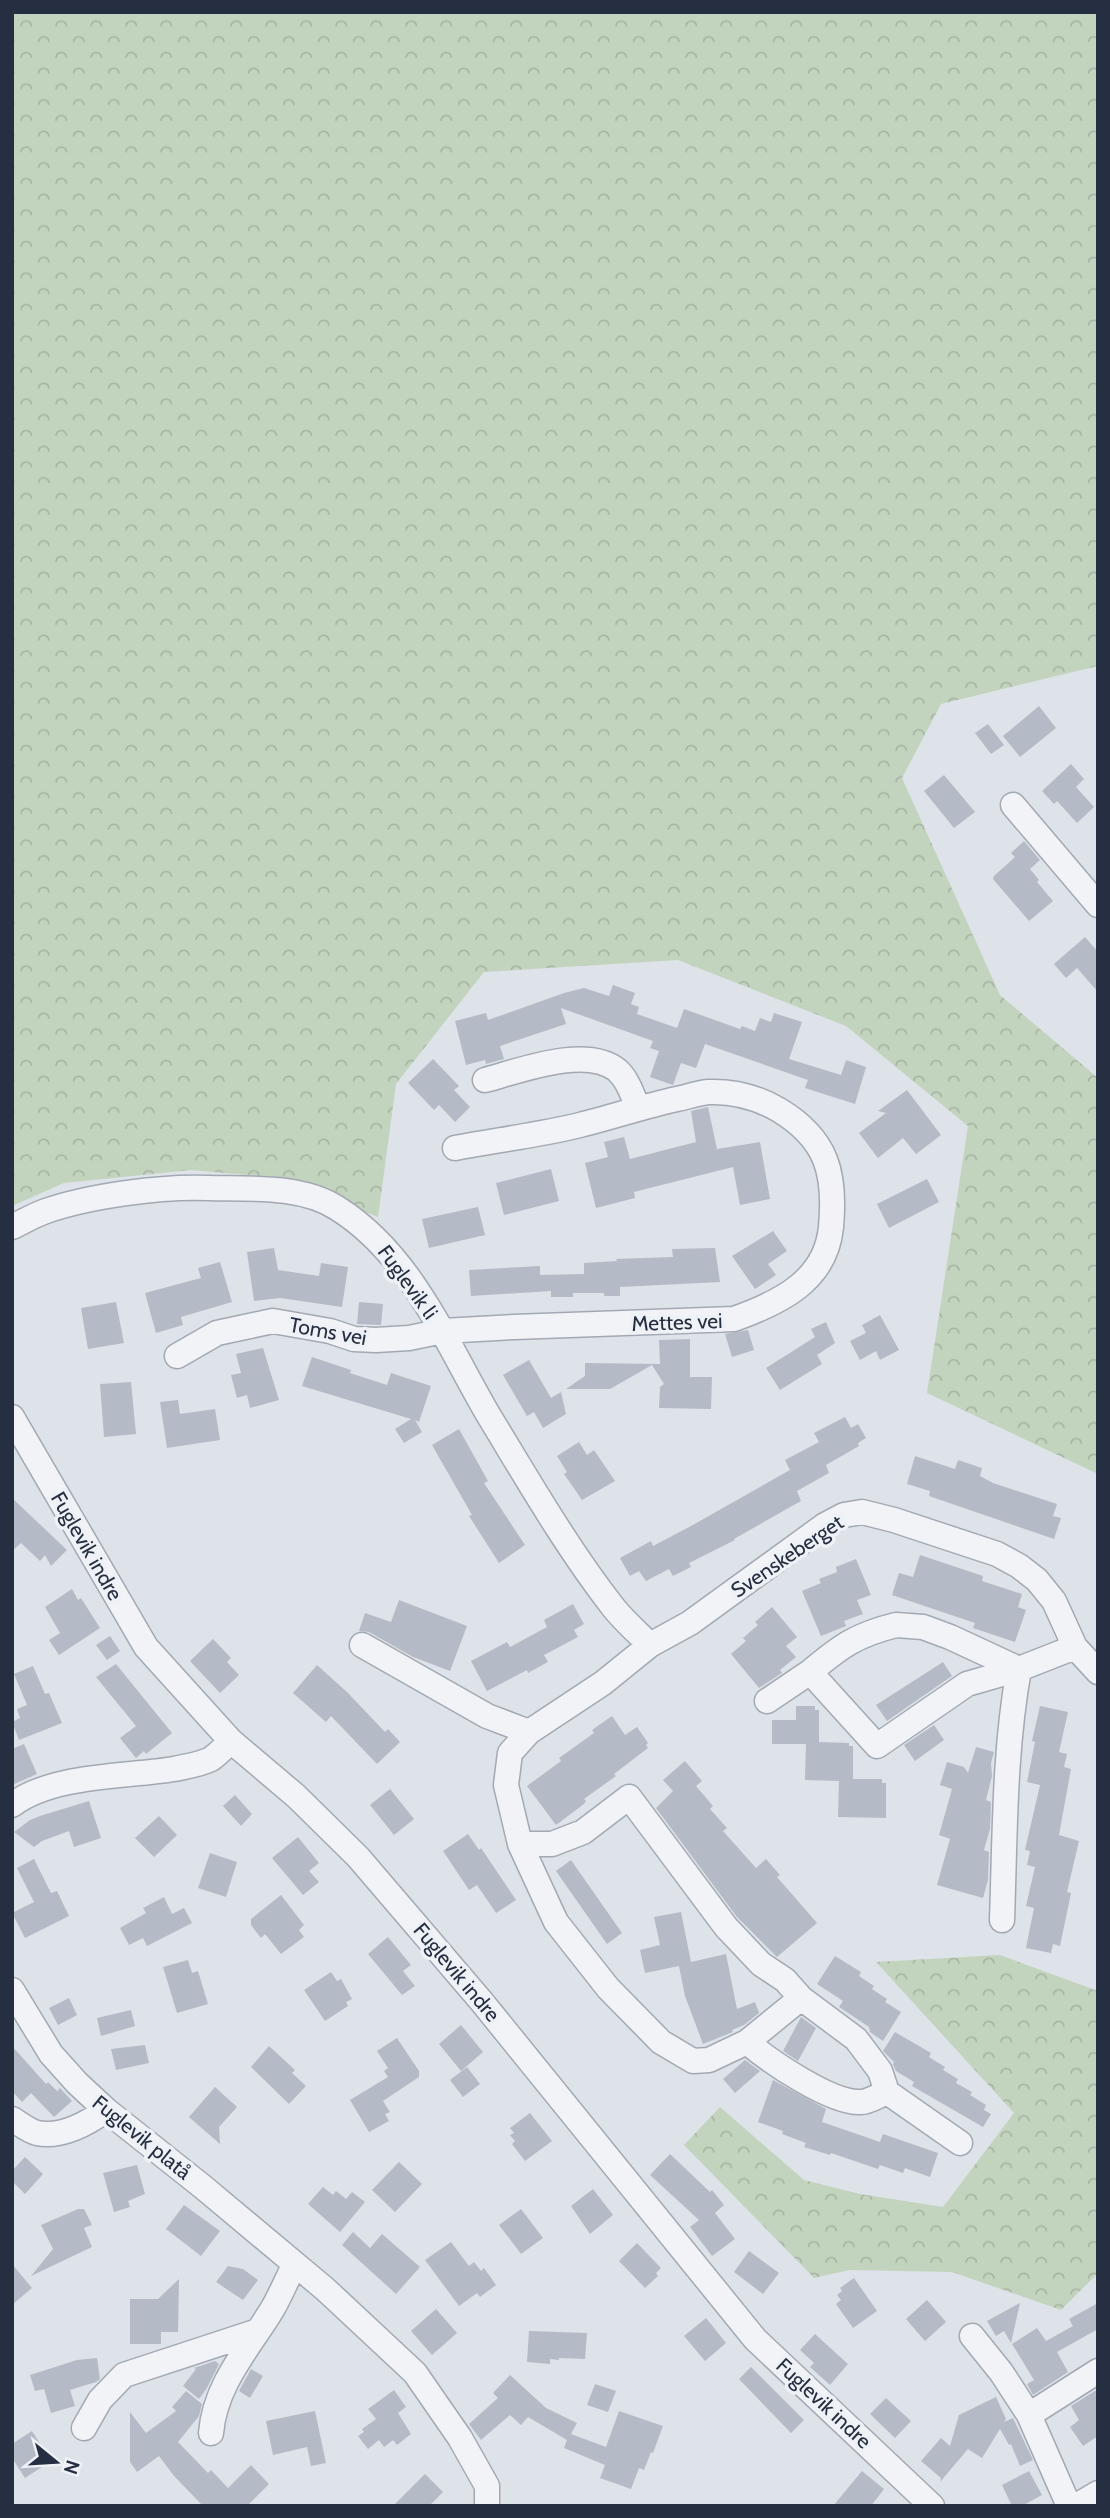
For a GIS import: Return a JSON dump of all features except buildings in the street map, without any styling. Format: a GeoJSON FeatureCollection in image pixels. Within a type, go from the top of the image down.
{"type":"FeatureCollection","features":[{"type":"Feature","properties":{"kind":"street"},"geometry":{"type":"LineString","coordinates":[[1013,805],[1098,905]]}},
{"type":"Feature","properties":{"kind":"street"},"geometry":{"type":"LineString","coordinates":[[485,1080],[535,1066],[571,1060],[601,1061],[616,1069],[627,1080],[638,1108]]}},
{"type":"Feature","properties":{"kind":"street","name":"Mettes vei"},"geometry":{"type":"LineString","coordinates":[[443,1331],[734,1320],[783,1299],[809,1278],[830,1237],[833,1206],[830,1171],[817,1141],[799,1122],[767,1103],[740,1093],[707,1092],[581,1125],[455,1148]]}},
{"type":"Feature","properties":{"kind":"street","name":"Fuglevik li"},"geometry":{"type":"LineString","coordinates":[[12,1227],[44,1212],[80,1201],[186,1187],[268,1190],[312,1197],[336,1207],[376,1237],[406,1274],[443,1331],[488,1414],[578,1558],[615,1609],[650,1645]]}},
{"type":"Feature","properties":{"kind":"street","name":"Toms vei"},"geometry":{"type":"LineString","coordinates":[[177,1356],[217,1333],[273,1321],[330,1331],[354,1339],[409,1338],[443,1331]]}},
{"type":"Feature","properties":{"kind":"street","name":"Fuglevik indre"},"geometry":{"type":"LineString","coordinates":[[12,1417],[146,1647],[231,1741],[296,1796],[358,1857],[482,2002],[755,2339],[932,2506]]}},
{"type":"Feature","properties":{"kind":"street","name":"Svenskeberget"},"geometry":{"type":"LineString","coordinates":[[801,1998],[747,2042],[709,2060],[693,2061],[661,2042],[608,1988],[556,1922],[520,1844],[506,1785],[510,1753],[528,1732],[603,1683],[650,1645],[690,1623],[825,1525],[844,1515],[862,1512],[997,1554],[1019,1566],[1037,1580],[1054,1601],[1075,1647],[1098,1672]]}},
{"type":"Feature","properties":{"kind":"street"},"geometry":{"type":"LineString","coordinates":[[767,1701],[810,1672],[843,1644],[868,1632],[896,1625],[923,1627],[1019,1669]]}},
{"type":"Feature","properties":{"kind":"street"},"geometry":{"type":"LineString","coordinates":[[362,1645],[487,1716],[528,1732]]}},
{"type":"Feature","properties":{"kind":"street"},"geometry":{"type":"LineString","coordinates":[[810,1672],[877,1746],[968,1684],[1019,1669],[1075,1647]]}},
{"type":"Feature","properties":{"kind":"street"},"geometry":{"type":"LineString","coordinates":[[1002,1920],[1007,1769],[1013,1701],[1019,1669]]}},
{"type":"Feature","properties":{"kind":"street"},"geometry":{"type":"LineString","coordinates":[[12,1805],[20,1799],[54,1787],[99,1776],[152,1773],[195,1765],[212,1758],[231,1741]]}},
{"type":"Feature","properties":{"kind":"street"},"geometry":{"type":"LineString","coordinates":[[520,1844],[552,1844],[583,1832],[629,1797],[726,1927],[761,1964],[785,1980],[801,1998],[856,2039],[880,2071],[887,2092],[960,2143]]}},
{"type":"Feature","properties":{"kind":"street","name":"Fuglevik platå"},"geometry":{"type":"LineString","coordinates":[[12,1990],[51,2054],[77,2083],[106,2110],[295,2264],[415,2373],[460,2438],[480,2474],[486,2486],[487,2506]]}},
{"type":"Feature","properties":{"kind":"street"},"geometry":{"type":"LineString","coordinates":[[747,2042],[768,2060],[802,2081],[837,2096],[862,2102],[887,2092]]}},
{"type":"Feature","properties":{"kind":"street"},"geometry":{"type":"LineString","coordinates":[[12,2119],[35,2132],[50,2134],[88,2123],[106,2110]]}},
{"type":"Feature","properties":{"kind":"street"},"geometry":{"type":"LineString","coordinates":[[211,2433],[212,2417],[222,2388],[273,2307],[295,2264]]}},
{"type":"Feature","properties":{"kind":"street"},"geometry":{"type":"LineString","coordinates":[[85,2428],[100,2400],[124,2375],[255,2332]]}},
{"type":"Feature","properties":{"kind":"street"},"geometry":{"type":"LineString","coordinates":[[972,2336],[1002,2372],[1029,2415],[1069,2506]]}},
{"type":"Feature","properties":{"kind":"street"},"geometry":{"type":"LineString","coordinates":[[1029,2415],[1098,2371]]}},
{"type":"Feature","properties":{"kind":"street"},"geometry":{"type":"LineString","coordinates":[[1076,2506],[1098,2493]]}},
{"type":"Feature","properties":{"kind":"green space"},"geometry":{"type":"Polygon","coordinates":[[[12,12],[1098,12],[1098,666],[941,704],[902,778],[1000,995],[1098,1078],[1098,1474],[927,1393],[968,1126],[846,1026],[678,960],[484,972],[396,1084],[378,1217],[283,1178],[191,1170],[64,1183],[12,1206],[12,12]]]}},
{"type":"Feature","properties":{"kind":"green space"},"geometry":{"type":"Polygon","coordinates":[[[1000,1955],[1098,1991],[1098,2273],[1061,2310],[952,2272],[849,2270],[814,2278],[684,2145],[720,2107],[804,2180],[860,2194],[943,2207],[1014,2113],[876,1962],[1000,1955]]]}}]}
